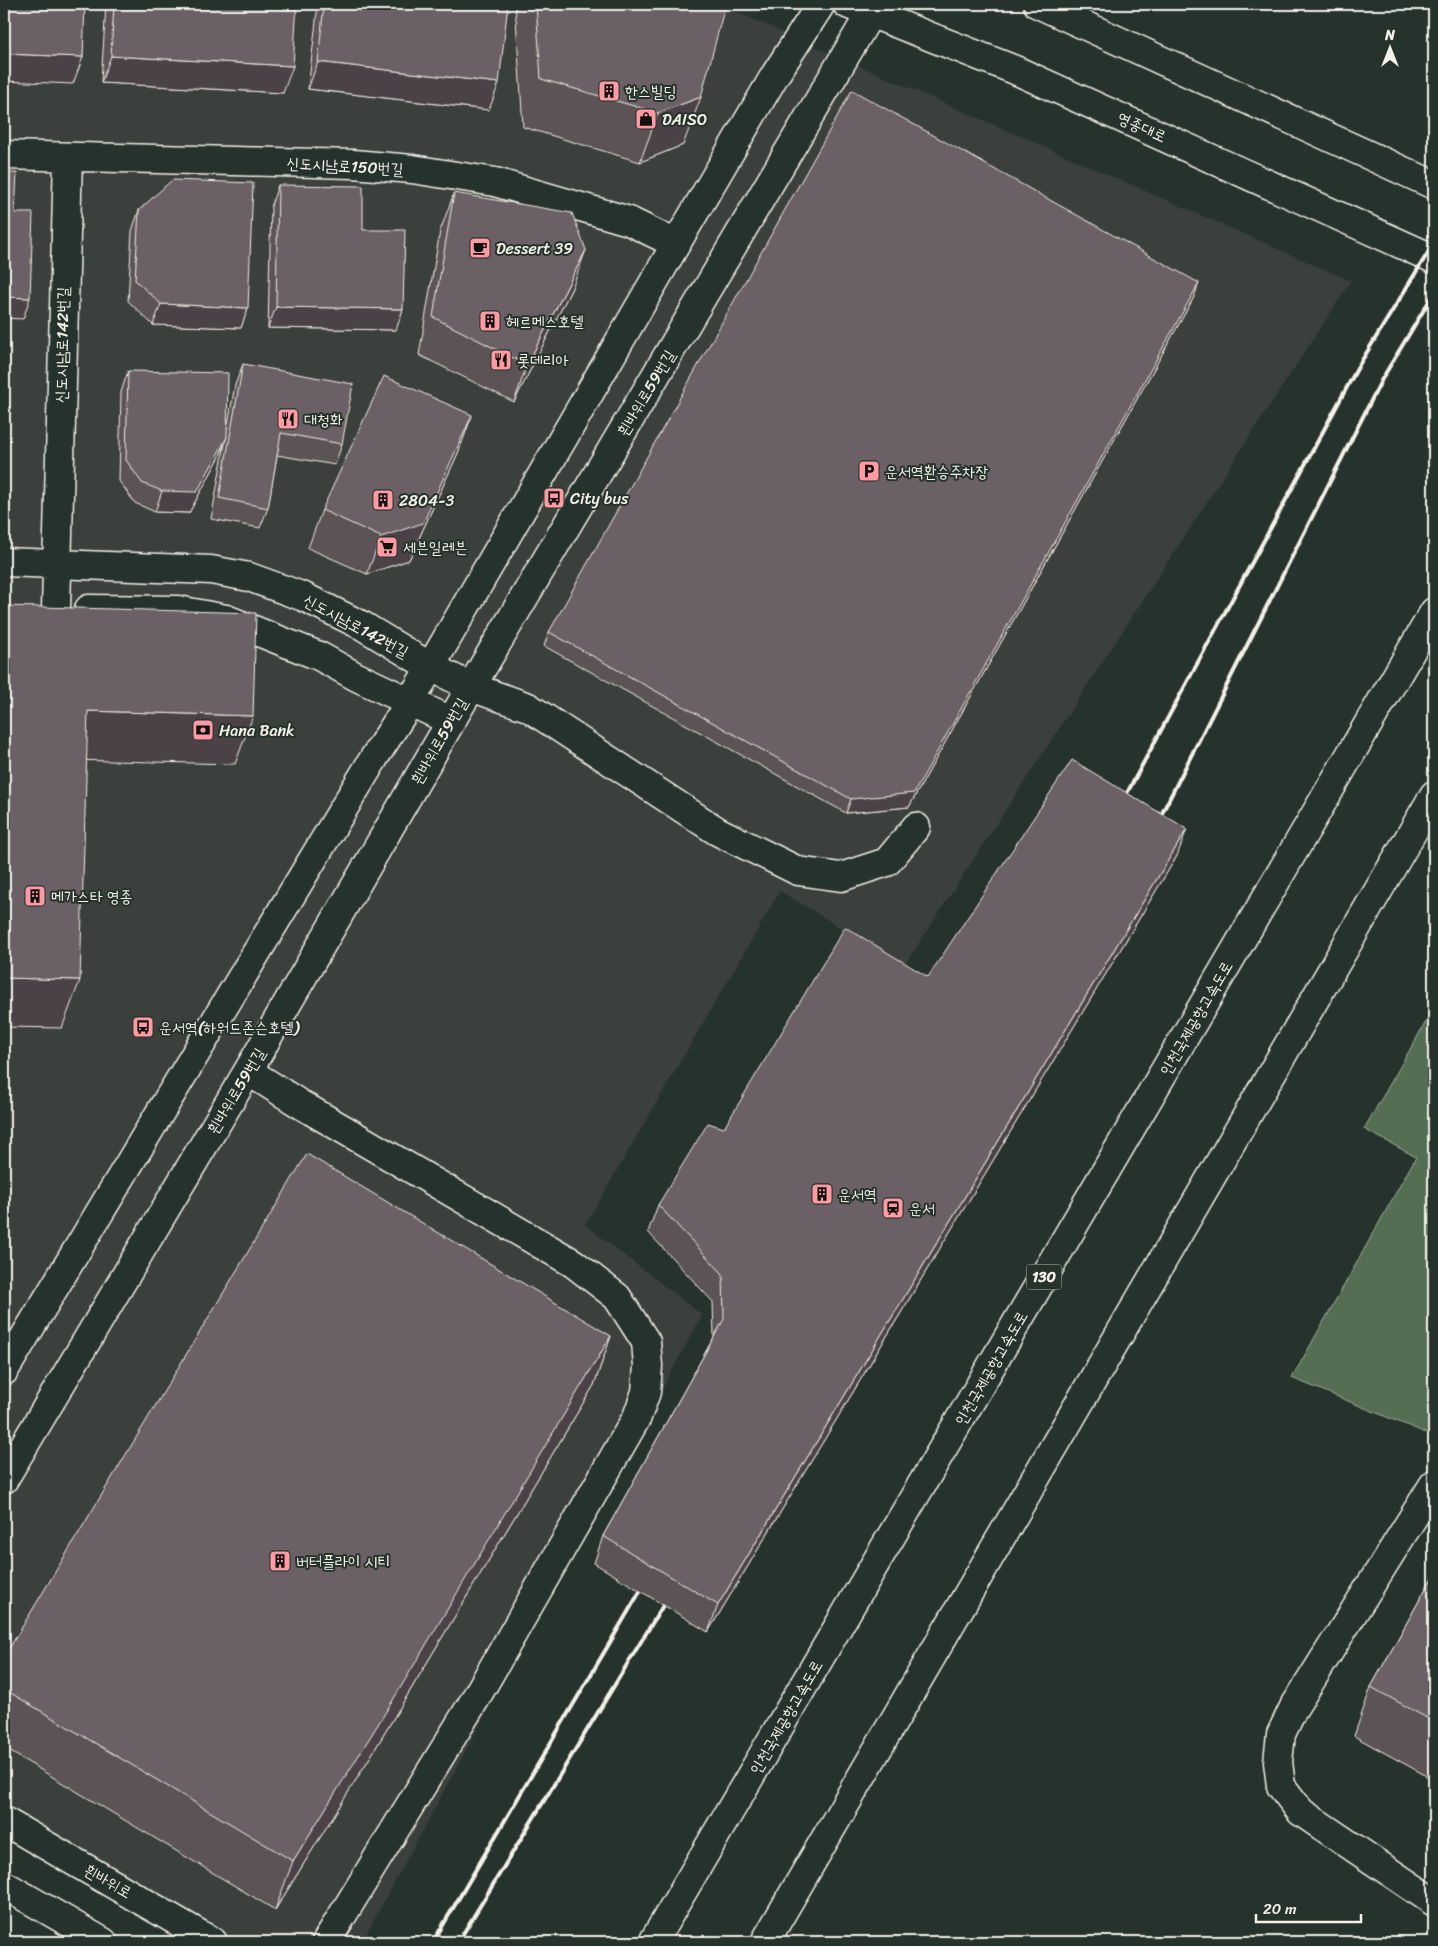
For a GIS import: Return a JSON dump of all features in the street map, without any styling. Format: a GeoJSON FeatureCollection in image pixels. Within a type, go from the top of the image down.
{"type":"FeatureCollection","features":[{"type":"Feature","properties":{"kind":"main road"},"geometry":{"type":"LineString","coordinates":[[4,1372],[374,758],[410,702],[429,666],[775,75],[821,4]]}},
{"type":"Feature","properties":{"kind":"main road"},"geometry":{"type":"LineString","coordinates":[[1038,4],[1434,185]]}},
{"type":"Feature","properties":{"kind":"main road","name":"영종대로"},"geometry":{"type":"LineString","coordinates":[[864,7],[1015,70],[1434,259]]}},
{"type":"Feature","properties":{"kind":"main road","name":"흰바위로59번길"},"geometry":{"type":"LineString","coordinates":[[4,1479],[248,1071],[864,7]]}},
{"type":"Feature","properties":{"kind":"main road","name":"신도시남로150번길"},"geometry":{"type":"LineString","coordinates":[[4,155],[353,164],[412,169],[495,182],[629,221],[676,244]]}},
{"type":"Feature","properties":{"kind":"main road","name":"신도시남로142번길"},"geometry":{"type":"LineString","coordinates":[[68,157],[58,563],[43,608],[178,610],[226,618],[319,656],[452,721]]}},
{"type":"Feature","properties":{"kind":"main road","name":"신도시남로142번길"},"geometry":{"type":"LineString","coordinates":[[4,562],[211,570],[249,577],[304,597],[363,626],[429,666],[471,686],[528,708],[717,831],[798,871],[841,877],[887,862],[916,827]]}},
{"type":"Feature","properties":{"kind":"main road","name":"인천국제공항고속도로"},"geometry":{"type":"LineString","coordinates":[[653,1942],[1434,612]]}},
{"type":"Feature","properties":{"kind":"main road"},"geometry":{"type":"LineString","coordinates":[[765,1942],[1434,795]]}},
{"type":"Feature","properties":{"kind":"main road"},"geometry":{"type":"LineString","coordinates":[[248,1071],[300,1104],[573,1263],[617,1297],[646,1342],[648,1366],[646,1392],[637,1417],[474,1701],[326,1942]]}},
{"type":"Feature","properties":{"kind":"main road"},"geometry":{"type":"LineString","coordinates":[[1434,1484],[1292,1709],[1281,1734],[1278,1762],[1281,1786],[1301,1812],[1434,1902]]}},
{"type":"Feature","properties":{"kind":"main road","name":"흰바위로"},"geometry":{"type":"LineString","coordinates":[[4,1821],[213,1942]]}},
{"type":"Feature","properties":{"kind":"main road"},"geometry":{"type":"LineString","coordinates":[[4,1885],[103,1942]]}},
{"type":"Feature","properties":{"kind":"shaded area"},"geometry":{"type":"Polygon","coordinates":[[[4,4],[718,4],[1351,281],[904,966],[780,891],[585,1225],[702,1315],[362,1942],[180,1942],[4,1838],[4,4]]]}},
{"type":"Feature","properties":{"kind":"green space"},"geometry":{"type":"Polygon","coordinates":[[[1434,1008],[1433,1436],[1292,1378],[1416,1157],[1364,1129],[1434,1008]]]}},
{"type":"Feature","properties":{"kind":"building"},"geometry":{"type":"Polygon","coordinates":[[[4,4],[85,4],[83,57],[4,54],[4,4]]]}},
{"type":"Feature","properties":{"kind":"building"},"geometry":{"type":"Polygon","coordinates":[[[114,4],[297,4],[293,66],[111,56],[114,4]]]}},
{"type":"Feature","properties":{"kind":"building"},"geometry":{"type":"Polygon","coordinates":[[[324,4],[508,4],[499,83],[318,62],[324,4]]]}},
{"type":"Feature","properties":{"kind":"building"},"geometry":{"type":"Polygon","coordinates":[[[536,4],[718,4],[725,6],[701,97],[658,113],[541,79],[536,4]]]}},
{"type":"Feature","properties":{"kind":"building","name":"운서역환승주차장"},"geometry":{"type":"Polygon","coordinates":[[[852,90],[1199,283],[914,793],[851,799],[549,632],[852,90]]]}},
{"type":"Feature","properties":{"kind":"building"},"geometry":{"type":"Polygon","coordinates":[[[4,173],[17,173],[15,213],[33,213],[30,298],[4,297],[4,173]]]}},
{"type":"Feature","properties":{"kind":"building"},"geometry":{"type":"Polygon","coordinates":[[[172,180],[253,183],[248,308],[161,304],[135,280],[139,210],[172,180]]]}},
{"type":"Feature","properties":{"kind":"building"},"geometry":{"type":"Polygon","coordinates":[[[278,185],[363,186],[363,230],[405,230],[403,309],[276,307],[278,185]]]}},
{"type":"Feature","properties":{"kind":"building","name":"헤르메스호텔"},"geometry":{"type":"Polygon","coordinates":[[[454,193],[572,213],[586,250],[527,365],[433,317],[454,193]]]}},
{"type":"Feature","properties":{"kind":"building"},"geometry":{"type":"Polygon","coordinates":[[[243,364],[353,384],[342,444],[281,433],[268,508],[219,498],[243,364]]]}},
{"type":"Feature","properties":{"kind":"building"},"geometry":{"type":"Polygon","coordinates":[[[128,371],[228,373],[227,437],[197,492],[162,491],[142,483],[126,460],[128,371]]]}},
{"type":"Feature","properties":{"kind":"building","name":"2804-3"},"geometry":{"type":"Polygon","coordinates":[[[384,376],[472,415],[423,523],[381,537],[322,510],[384,376]]]}},
{"type":"Feature","properties":{"kind":"building","name":"메가스타 영종"},"geometry":{"type":"Polygon","coordinates":[[[4,606],[256,613],[253,716],[88,711],[80,980],[4,978],[4,606]]]}},
{"type":"Feature","properties":{"kind":"building","name":"운서역"},"geometry":{"type":"Polygon","coordinates":[[[1072,760],[1187,829],[718,1605],[603,1536],[724,1319],[723,1274],[658,1205],[708,1123],[724,1128],[845,927],[928,977],[1072,760]]]}},
{"type":"Feature","properties":{"kind":"building","name":"버터플라이 시티"},"geometry":{"type":"Polygon","coordinates":[[[307,1154],[611,1336],[390,1705],[293,1861],[4,1689],[4,1657],[307,1154]]]}},
{"type":"Feature","properties":{"kind":"building"},"geometry":{"type":"Polygon","coordinates":[[[1434,1574],[1434,1722],[1371,1687],[1434,1574]]]}},
{"type":"Feature","properties":{"kind":"railway"},"geometry":{"type":"LineString","coordinates":[[1120,806],[1359,365],[1434,243]]}},
{"type":"Feature","properties":{"kind":"railway"},"geometry":{"type":"LineString","coordinates":[[1155,827],[1382,379],[1434,293]]}},
{"type":"Feature","properties":{"kind":"railway"},"geometry":{"type":"LineString","coordinates":[[433,1942],[648,1578]]}},
{"type":"Feature","properties":{"kind":"railway"},"geometry":{"type":"LineString","coordinates":[[458,1942],[670,1594]]}},
{"type":"Feature","properties":{"kind":"place","name":"한스빌딩"},"geometry":{"type":"Point","coordinates":[609,91]}},
{"type":"Feature","properties":{"kind":"place","name":"DAISO"},"geometry":{"type":"Point","coordinates":[646,119]}},
{"type":"Feature","properties":{"kind":"place","name":"Dessert 39"},"geometry":{"type":"Point","coordinates":[480,248]}},
{"type":"Feature","properties":{"kind":"place","name":"헤르메스호텔"},"geometry":{"type":"Point","coordinates":[490,321]}},
{"type":"Feature","properties":{"kind":"place","name":"롯데리아"},"geometry":{"type":"Point","coordinates":[501,360]}},
{"type":"Feature","properties":{"kind":"place","name":"대청화"},"geometry":{"type":"Point","coordinates":[288,419]}},
{"type":"Feature","properties":{"kind":"place","name":"운서역환승주차장"},"geometry":{"type":"Point","coordinates":[869,471]}},
{"type":"Feature","properties":{"kind":"place","name":"City bus"},"geometry":{"type":"Point","coordinates":[554,498]}},
{"type":"Feature","properties":{"kind":"place","name":"2804-3"},"geometry":{"type":"Point","coordinates":[383,500]}},
{"type":"Feature","properties":{"kind":"place","name":"세븐일레븐"},"geometry":{"type":"Point","coordinates":[387,547]}},
{"type":"Feature","properties":{"kind":"place","name":"Hana Bank"},"geometry":{"type":"Point","coordinates":[203,730]}},
{"type":"Feature","properties":{"kind":"place","name":"메가스타 영종"},"geometry":{"type":"Point","coordinates":[35,896]}},
{"type":"Feature","properties":{"kind":"place","name":"운서역(하워드존슨호텔)"},"geometry":{"type":"Point","coordinates":[143,1027]}},
{"type":"Feature","properties":{"kind":"place","name":"운서역"},"geometry":{"type":"Point","coordinates":[822,1194]}},
{"type":"Feature","properties":{"kind":"place","name":"운서"},"geometry":{"type":"Point","coordinates":[893,1208]}},
{"type":"Feature","properties":{"kind":"place","name":"버터플라이 시티"},"geometry":{"type":"Point","coordinates":[280,1561]}}]}
